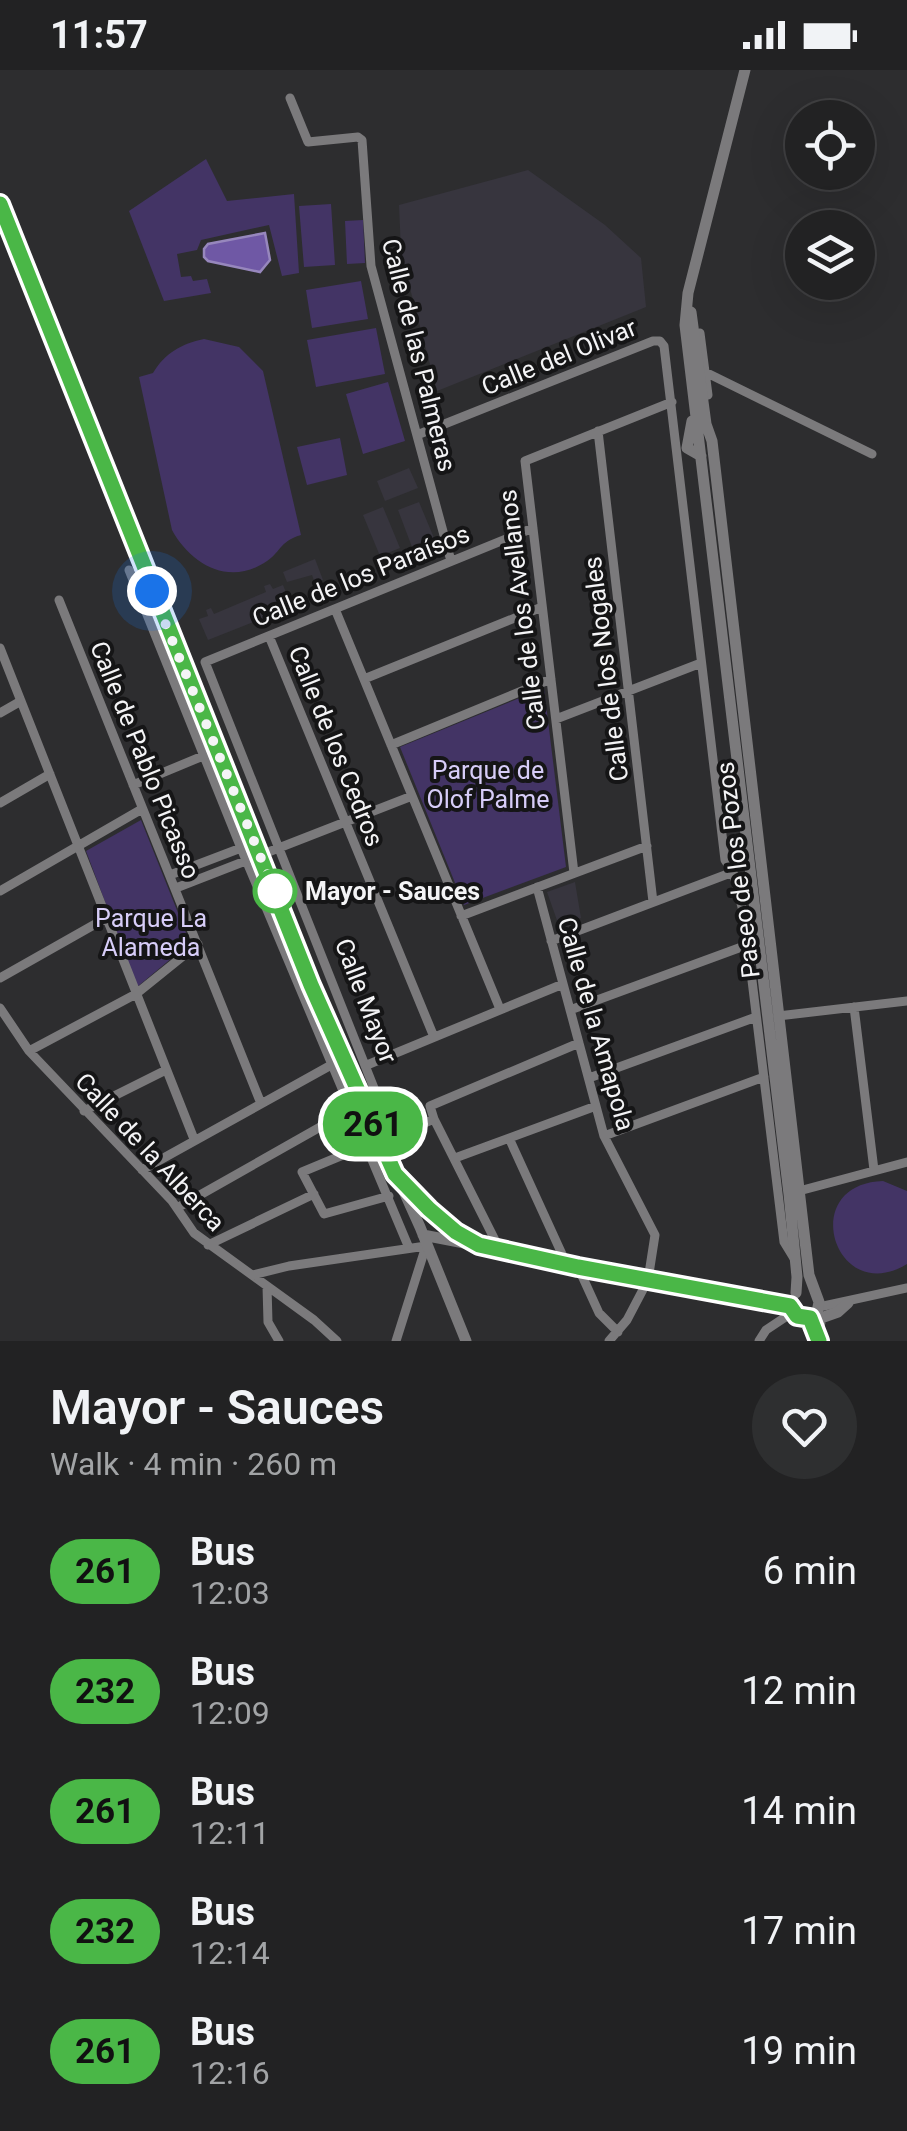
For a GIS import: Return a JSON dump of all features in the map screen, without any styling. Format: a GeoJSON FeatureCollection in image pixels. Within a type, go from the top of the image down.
{"type":"FeatureCollection","features":[{"type":"Feature","properties":{"kind":"street"},"geometry":{"type":"LineString","coordinates":[[691,282],[745,70]]}},
{"type":"Feature","properties":{"kind":"street","name":"Calle de las Palmeras"},"geometry":{"type":"LineString","coordinates":[[290,98],[308,142],[358,137],[362,140],[371,266],[451,561]]}},
{"type":"Feature","properties":{"kind":"street","name":"Calle Mayor"},"geometry":{"type":"LineString","coordinates":[[0,204],[311,985],[466,1341]]}},
{"type":"Feature","properties":{"kind":"street","name":"Paseo de los Pozos"},"geometry":{"type":"LineString","coordinates":[[691,282],[685,314],[691,381],[814,1292]]}},
{"type":"Feature","properties":{"kind":"street","name":"Paseo de los Pozos"},"geometry":{"type":"LineString","coordinates":[[691,282],[701,664],[725,860],[733,872],[744,914],[784,1242],[796,1260]]}},
{"type":"Feature","properties":{"kind":"street","name":"Paseo de los Pozos"},"geometry":{"type":"LineString","coordinates":[[698,437],[705,372],[700,333]]}},
{"type":"Feature","properties":{"kind":"street","name":"Calle del Olivar"},"geometry":{"type":"LineString","coordinates":[[417,435],[653,340],[660,341]]}},
{"type":"Feature","properties":{"kind":"street","name":"Paseo de los Pozos"},"geometry":{"type":"LineString","coordinates":[[660,341],[672,402],[698,437]]}},
{"type":"Feature","properties":{"kind":"street"},"geometry":{"type":"LineString","coordinates":[[705,372],[872,454]]}},
{"type":"Feature","properties":{"kind":"street"},"geometry":{"type":"LineString","coordinates":[[598,431],[672,402]]}},
{"type":"Feature","properties":{"kind":"street","name":"Calle de los Avellanos"},"geometry":{"type":"LineString","coordinates":[[574,873],[524,461],[598,431]]}},
{"type":"Feature","properties":{"kind":"street","name":"Calle de los Nogales"},"geometry":{"type":"LineString","coordinates":[[598,431],[653,902]]}},
{"type":"Feature","properties":{"kind":"street"},"geometry":{"type":"LineString","coordinates":[[698,437],[710,449],[701,456],[690,452],[698,437]]}},
{"type":"Feature","properties":{"kind":"street","name":"Paseo de los Pozos"},"geometry":{"type":"LineString","coordinates":[[701,456],[796,1260],[793,1304]]}},
{"type":"Feature","properties":{"kind":"street","name":"Calle de los Paraísos"},"geometry":{"type":"LineString","coordinates":[[204,662],[533,528]]}},
{"type":"Feature","properties":{"kind":"street"},"geometry":{"type":"LineString","coordinates":[[129,570],[409,1248]]}},
{"type":"Feature","properties":{"kind":"street","name":"Calle de Pablo Picasso"},"geometry":{"type":"LineString","coordinates":[[60,600],[260,1102]]}},
{"type":"Feature","properties":{"kind":"street"},"geometry":{"type":"LineString","coordinates":[[364,680],[542,607]]}},
{"type":"Feature","properties":{"kind":"street"},"geometry":{"type":"LineString","coordinates":[[335,609],[500,1009]]}},
{"type":"Feature","properties":{"kind":"street","name":"Calle de los Cedros"},"geometry":{"type":"LineString","coordinates":[[270,636],[434,1038]]}},
{"type":"Feature","properties":{"kind":"street"},"geometry":{"type":"LineString","coordinates":[[0,648],[194,1139]]}},
{"type":"Feature","properties":{"kind":"street","name":"Calle Mayor"},"geometry":{"type":"LineString","coordinates":[[204,662],[392,1136],[434,1118]]}},
{"type":"Feature","properties":{"kind":"street"},"geometry":{"type":"LineString","coordinates":[[556,719],[701,664]]}},
{"type":"Feature","properties":{"kind":"street"},"geometry":{"type":"LineString","coordinates":[[391,745],[550,680]]}},
{"type":"Feature","properties":{"kind":"street"},"geometry":{"type":"LineString","coordinates":[[0,713],[21,701]]}},
{"type":"Feature","properties":{"kind":"street"},"geometry":{"type":"LineString","coordinates":[[133,785],[203,756]]}},
{"type":"Feature","properties":{"kind":"street"},"geometry":{"type":"LineString","coordinates":[[0,803],[50,774]]}},
{"type":"Feature","properties":{"kind":"street"},"geometry":{"type":"LineString","coordinates":[[176,888],[412,796]]}},
{"type":"Feature","properties":{"kind":"street"},"geometry":{"type":"LineString","coordinates":[[0,891],[142,809]]}},
{"type":"Feature","properties":{"kind":"street"},"geometry":{"type":"LineString","coordinates":[[461,916],[647,846]]}},
{"type":"Feature","properties":{"kind":"street"},"geometry":{"type":"LineString","coordinates":[[170,874],[241,848]]}},
{"type":"Feature","properties":{"kind":"street"},"geometry":{"type":"LineString","coordinates":[[552,940],[733,872]]}},
{"type":"Feature","properties":{"kind":"street","name":"Calle de la Amapola"},"geometry":{"type":"LineString","coordinates":[[537,888],[604,1136],[655,1235],[648,1280]]}},
{"type":"Feature","properties":{"kind":"street"},"geometry":{"type":"LineString","coordinates":[[0,978],[106,918]]}},
{"type":"Feature","properties":{"kind":"street"},"geometry":{"type":"LineString","coordinates":[[29,1051],[136,994],[198,944]]}},
{"type":"Feature","properties":{"kind":"street"},"geometry":{"type":"LineString","coordinates":[[570,1010],[747,944]]}},
{"type":"Feature","properties":{"kind":"street"},"geometry":{"type":"LineString","coordinates":[[367,1065],[563,984]]}},
{"type":"Feature","properties":{"kind":"street"},"geometry":{"type":"LineString","coordinates":[[778,1016],[907,1002]]}},
{"type":"Feature","properties":{"kind":"street","name":"Calle de la Alberca"},"geometry":{"type":"LineString","coordinates":[[0,1008],[29,1051],[177,1208],[194,1233],[337,1341]]}},
{"type":"Feature","properties":{"kind":"street"},"geometry":{"type":"LineString","coordinates":[[854,1008],[874,1170]]}},
{"type":"Feature","properties":{"kind":"street"},"geometry":{"type":"LineString","coordinates":[[589,1078],[756,1016]]}},
{"type":"Feature","properties":{"kind":"street"},"geometry":{"type":"LineString","coordinates":[[500,1250],[430,1106],[579,1043]]}},
{"type":"Feature","properties":{"kind":"street"},"geometry":{"type":"LineString","coordinates":[[142,1170],[333,1064]]}},
{"type":"Feature","properties":{"kind":"street"},"geometry":{"type":"LineString","coordinates":[[84,1112],[166,1070]]}},
{"type":"Feature","properties":{"kind":"street"},"geometry":{"type":"LineString","coordinates":[[604,1136],[764,1077]]}},
{"type":"Feature","properties":{"kind":"street"},"geometry":{"type":"LineString","coordinates":[[455,1158],[596,1106]]}},
{"type":"Feature","properties":{"kind":"street"},"geometry":{"type":"LineString","coordinates":[[177,1208],[352,1109]]}},
{"type":"Feature","properties":{"kind":"street"},"geometry":{"type":"LineString","coordinates":[[509,1138],[572,1266],[599,1314],[618,1332]]}},
{"type":"Feature","properties":{"kind":"street"},"geometry":{"type":"LineString","coordinates":[[367,1145],[302,1172],[324,1214],[388,1196]]}},
{"type":"Feature","properties":{"kind":"street"},"geometry":{"type":"LineString","coordinates":[[800,1191],[907,1162]]}},
{"type":"Feature","properties":{"kind":"street"},"geometry":{"type":"LineString","coordinates":[[395,1174],[456,1232]]}},
{"type":"Feature","properties":{"kind":"street"},"geometry":{"type":"LineString","coordinates":[[208,1245],[314,1194]]}},
{"type":"Feature","properties":{"kind":"street"},"geometry":{"type":"LineString","coordinates":[[417,1221],[426,1220],[479,1245]]}},
{"type":"Feature","properties":{"kind":"street"},"geometry":{"type":"LineString","coordinates":[[427,1246],[464,1244]]}},
{"type":"Feature","properties":{"kind":"street"},"geometry":{"type":"LineString","coordinates":[[252,1274],[409,1248],[464,1244],[793,1304],[803,1319],[810,1318],[819,1307],[907,1288]]}},
{"type":"Feature","properties":{"kind":"street"},"geometry":{"type":"LineString","coordinates":[[396,1341],[427,1246]]}},
{"type":"Feature","properties":{"kind":"street"},"geometry":{"type":"LineString","coordinates":[[609,1341],[648,1280]]}},
{"type":"Feature","properties":{"kind":"street"},"geometry":{"type":"LineString","coordinates":[[267,1286],[268,1322],[279,1341]]}},
{"type":"Feature","properties":{"kind":"street"},"geometry":{"type":"LineString","coordinates":[[760,1341],[801,1290],[814,1292],[819,1307]]}},
{"type":"Feature","properties":{"kind":"street"},"geometry":{"type":"LineString","coordinates":[[818,1338],[822,1318],[848,1303]]}},
{"type":"Feature","properties":{"kind":"street"},"geometry":{"type":"LineString","coordinates":[[810,1318],[818,1338]]}},
{"type":"Feature","properties":{"kind":"shaded area"},"geometry":{"type":"Polygon","coordinates":[[[528,170],[605,225],[641,258],[646,307],[437,391],[407,277],[402,274],[399,205],[528,170]]]}},
{"type":"Feature","properties":{"kind":"shaded area"},"geometry":{"type":"Polygon","coordinates":[[[265,233],[270,260],[260,272],[204,257],[208,244],[265,233]]]}},
{"type":"Feature","properties":{"kind":"shaded area"},"geometry":{"type":"Polygon","coordinates":[[[409,468],[418,488],[385,501],[377,481],[409,468]]]}},
{"type":"Feature","properties":{"kind":"shaded area"},"geometry":{"type":"Polygon","coordinates":[[[419,502],[434,538],[412,547],[398,510],[419,502]]]}},
{"type":"Feature","properties":{"kind":"shaded area"},"geometry":{"type":"Polygon","coordinates":[[[383,507],[400,548],[380,556],[363,515],[383,507]]]}},
{"type":"Feature","properties":{"kind":"shaded area"},"geometry":{"type":"Polygon","coordinates":[[[315,559],[323,580],[315,583],[312,575],[287,582],[283,572],[315,559]]]}},
{"type":"Feature","properties":{"kind":"shaded area"},"geometry":{"type":"Polygon","coordinates":[[[270,584],[273,589],[283,585],[292,607],[282,611],[284,617],[277,620],[274,614],[208,640],[199,619],[208,616],[206,610],[211,608],[214,614],[266,592],[264,586],[270,584]]]}},
{"type":"Feature","properties":{"kind":"shaded area"},"geometry":{"type":"Polygon","coordinates":[[[575,882],[581,918],[559,926],[547,892],[575,882]]]}},
{"type":"Feature","properties":{"kind":"green space"},"geometry":{"type":"Polygon","coordinates":[[[206,159],[227,201],[294,194],[299,273],[282,276],[269,225],[201,240],[197,250],[177,254],[181,277],[191,276],[193,281],[207,279],[211,293],[164,301],[129,211],[206,159]]]}},
{"type":"Feature","properties":{"kind":"green space"},"geometry":{"type":"Polygon","coordinates":[[[331,204],[335,265],[304,267],[299,206],[331,204]]]}},
{"type":"Feature","properties":{"kind":"green space"},"geometry":{"type":"Polygon","coordinates":[[[363,220],[365,263],[347,264],[345,221],[363,220]]]}},
{"type":"Feature","properties":{"kind":"green space"},"geometry":{"type":"Polygon","coordinates":[[[361,281],[368,319],[312,328],[306,290],[361,281]]]}},
{"type":"Feature","properties":{"kind":"green space"},"geometry":{"type":"Polygon","coordinates":[[[376,328],[385,374],[316,387],[307,340],[376,328]]]}},
{"type":"Feature","properties":{"kind":"green space"},"geometry":{"type":"Polygon","coordinates":[[[204,339],[239,347],[263,371],[301,535],[250,570],[211,568],[189,552],[172,530],[139,377],[153,373],[174,350],[204,339]]]}},
{"type":"Feature","properties":{"kind":"green space"},"geometry":{"type":"Polygon","coordinates":[[[388,382],[405,441],[363,454],[346,394],[388,382]]]}},
{"type":"Feature","properties":{"kind":"green space"},"geometry":{"type":"Polygon","coordinates":[[[340,438],[347,475],[307,485],[297,447],[340,438]]]}},
{"type":"Feature","properties":{"kind":"green space","name":"Parque de Olof Palme"},"geometry":{"type":"Polygon","coordinates":[[[544,688],[566,867],[464,905],[400,747],[544,688]]]}},
{"type":"Feature","properties":{"kind":"green space","name":"Parque La Alameda"},"geometry":{"type":"Polygon","coordinates":[[[141,820],[190,943],[137,987],[86,851],[141,820]]]}},
{"type":"Feature","properties":{"kind":"green space"},"geometry":{"type":"Polygon","coordinates":[[[883,1181],[907,1191],[907,1264],[882,1273],[861,1270],[845,1258],[835,1240],[833,1220],[840,1201],[856,1187],[883,1181]]]}},
{"type":"Feature","properties":{"kind":"bus line","name":"261"},"geometry":{"type":"LineString","coordinates":[[0,204],[311,985],[395,1174],[456,1232],[479,1245],[790,1306],[797,1316],[810,1318],[819,1341]]}},
{"type":"Feature","properties":{"kind":"place","name":"Mayor - Sauces"},"geometry":{"type":"Point","coordinates":[275,891]}},
{"type":"Feature","properties":{"kind":"route"},"geometry":{"type":"LineString","coordinates":[[152,591],[278,900],[275,891]]}}]}
